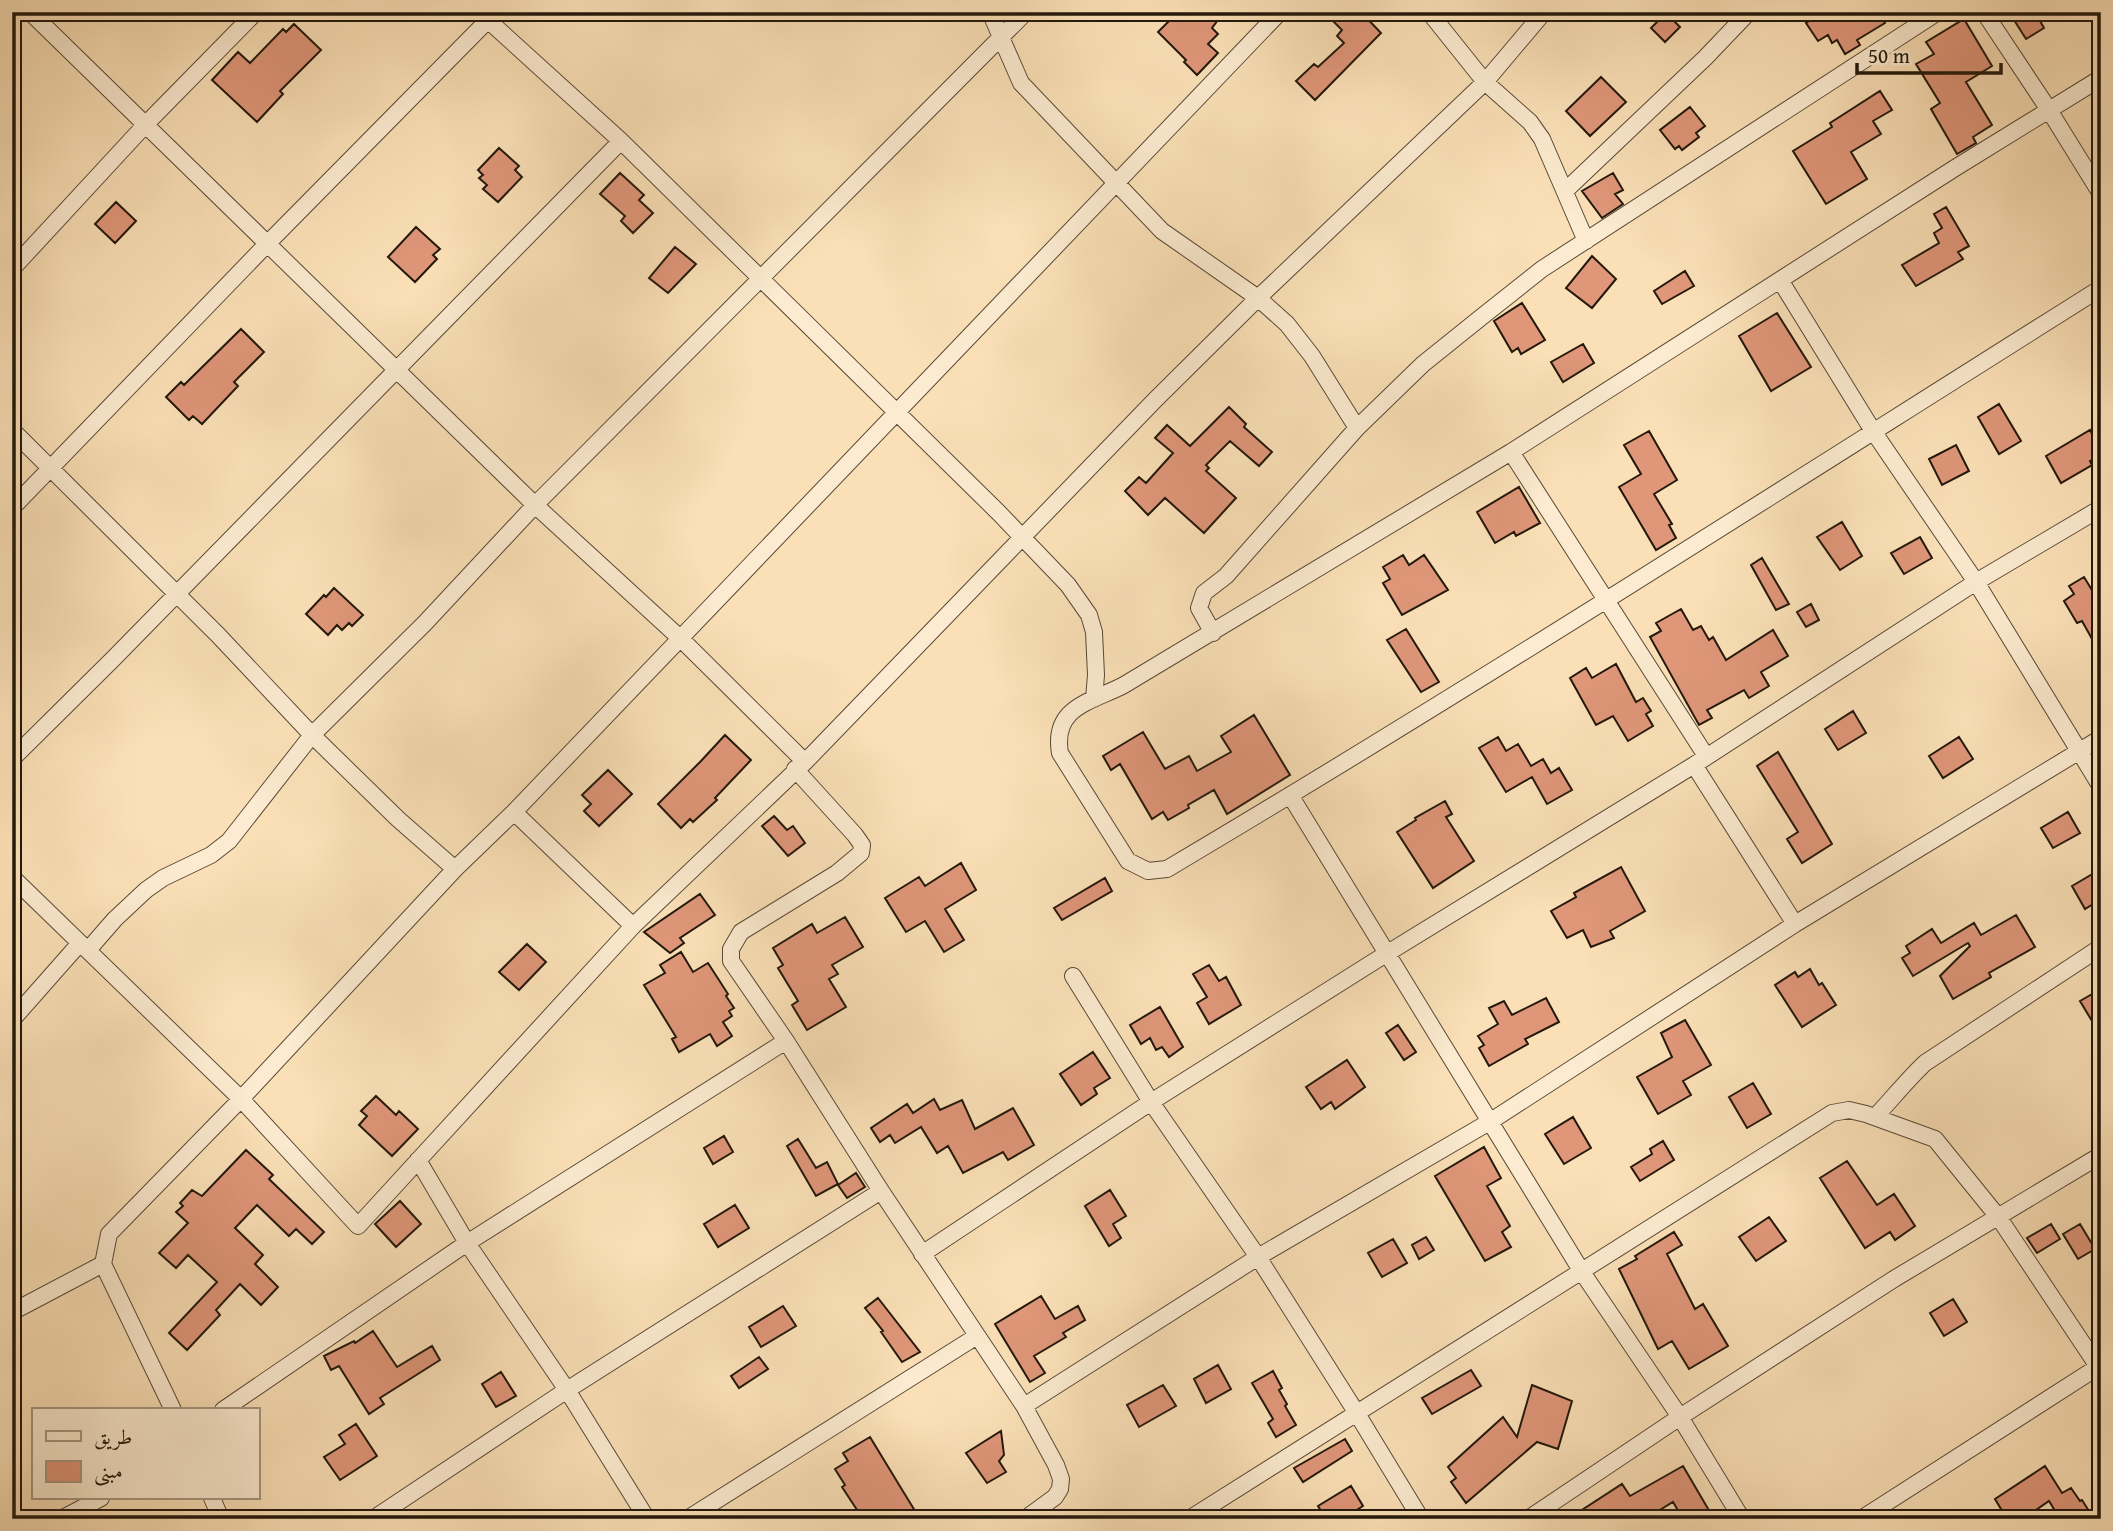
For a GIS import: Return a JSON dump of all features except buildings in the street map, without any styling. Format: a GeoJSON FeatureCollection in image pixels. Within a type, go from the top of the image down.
{"type":"FeatureCollection","features":[{"type":"Feature","properties":{"kind":"street"},"geometry":{"type":"LineString","coordinates":[[12,19],[19,12]]}},
{"type":"Feature","properties":{"kind":"street"},"geometry":{"type":"LineString","coordinates":[[30,12],[535,505],[681,639],[800,766],[862,845],[861,853],[849,865],[741,932],[731,949],[731,961],[1024,1406],[1061,1479],[1060,1489],[1055,1497],[1025,1519]]}},
{"type":"Feature","properties":{"kind":"street"},"geometry":{"type":"LineString","coordinates":[[12,269],[146,124],[256,12]]}},
{"type":"Feature","properties":{"kind":"street"},"geometry":{"type":"LineString","coordinates":[[990,12],[1021,83],[1162,232],[1258,298],[1287,324],[1312,356],[1357,428]]}},
{"type":"Feature","properties":{"kind":"street"},"geometry":{"type":"LineString","coordinates":[[12,1020],[84,947],[146,890],[163,878],[211,855],[229,841],[312,735],[425,623],[535,505],[1026,12]]}},
{"type":"Feature","properties":{"kind":"street"},"geometry":{"type":"LineString","coordinates":[[172,1408],[103,1264],[109,1234],[241,1099],[455,869],[514,812],[681,639],[1280,12]]}},
{"type":"Feature","properties":{"kind":"street"},"geometry":{"type":"LineString","coordinates":[[1429,12],[1485,82],[1530,122],[1542,139],[1586,241]]}},
{"type":"Feature","properties":{"kind":"street"},"geometry":{"type":"LineString","coordinates":[[12,877],[241,1099],[358,1226],[633,926],[800,766],[1258,298],[1485,82],[1544,12]]}},
{"type":"Feature","properties":{"kind":"street"},"geometry":{"type":"LineString","coordinates":[[1565,191],[1705,58],[1749,12]]}},
{"type":"Feature","properties":{"kind":"street"},"geometry":{"type":"LineString","coordinates":[[1213,633],[1199,608],[1204,593],[1226,576],[1357,428],[1423,364],[1542,270],[1937,12]]}},
{"type":"Feature","properties":{"kind":"street"},"geometry":{"type":"LineString","coordinates":[[1984,12],[2101,194]]}},
{"type":"Feature","properties":{"kind":"street"},"geometry":{"type":"LineString","coordinates":[[12,508],[488,15],[621,141],[1068,585],[1088,615],[1094,632],[1094,699]]}},
{"type":"Feature","properties":{"kind":"street"},"geometry":{"type":"LineString","coordinates":[[2101,78],[1511,452],[1213,633],[1124,685],[1082,703],[1067,716],[1060,734],[1060,754],[1128,861],[1140,869],[1167,869],[1606,600],[2101,288]]}},
{"type":"Feature","properties":{"kind":"street"},"geometry":{"type":"LineString","coordinates":[[12,759],[621,141]]}},
{"type":"Feature","properties":{"kind":"street"},"geometry":{"type":"LineString","coordinates":[[1780,280],[1873,431],[1976,582],[2101,787]]}},
{"type":"Feature","properties":{"kind":"street"},"geometry":{"type":"LineString","coordinates":[[12,430],[177,594],[312,735],[398,819],[455,869]]}},
{"type":"Feature","properties":{"kind":"street"},"geometry":{"type":"LineString","coordinates":[[1511,452],[1606,600],[1795,925]]}},
{"type":"Feature","properties":{"kind":"street"},"geometry":{"type":"LineString","coordinates":[[922,1254],[1151,1102],[1700,761],[1976,582],[2101,508]]}},
{"type":"Feature","properties":{"kind":"street"},"geometry":{"type":"LineString","coordinates":[[1024,1406],[1258,1257],[1491,1121],[1795,925],[2101,738]]}},
{"type":"Feature","properties":{"kind":"street"},"geometry":{"type":"LineString","coordinates":[[1290,795],[1582,1272],[1680,1417],[1742,1519]]}},
{"type":"Feature","properties":{"kind":"street"},"geometry":{"type":"LineString","coordinates":[[514,812],[633,926]]}},
{"type":"Feature","properties":{"kind":"street"},"geometry":{"type":"LineString","coordinates":[[1875,1117],[1925,1063],[2101,947]]}},
{"type":"Feature","properties":{"kind":"street"},"geometry":{"type":"LineString","coordinates":[[1073,976],[1151,1102],[1258,1257],[1421,1519]]}},
{"type":"Feature","properties":{"kind":"street"},"geometry":{"type":"LineString","coordinates":[[226,1408],[467,1243],[786,1041]]}},
{"type":"Feature","properties":{"kind":"street"},"geometry":{"type":"LineString","coordinates":[[1189,1519],[1832,1113],[1849,1111],[1875,1117],[1935,1139],[1999,1218],[2100,1368],[1861,1519]]}},
{"type":"Feature","properties":{"kind":"street"},"geometry":{"type":"LineString","coordinates":[[1528,1519],[1894,1279],[2101,1155]]}},
{"type":"Feature","properties":{"kind":"street"},"geometry":{"type":"LineString","coordinates":[[418,1160],[467,1243],[567,1391],[647,1519]]}},
{"type":"Feature","properties":{"kind":"street"},"geometry":{"type":"LineString","coordinates":[[373,1519],[880,1191]]}},
{"type":"Feature","properties":{"kind":"street"},"geometry":{"type":"LineString","coordinates":[[12,1312],[103,1264]]}},
{"type":"Feature","properties":{"kind":"street"},"geometry":{"type":"LineString","coordinates":[[687,1519],[977,1336]]}},
{"type":"Feature","properties":{"kind":"street"},"geometry":{"type":"LineString","coordinates":[[61,1519],[97,1500]]}},
{"type":"Feature","properties":{"kind":"street"},"geometry":{"type":"LineString","coordinates":[[213,1500],[222,1519]]}}]}
